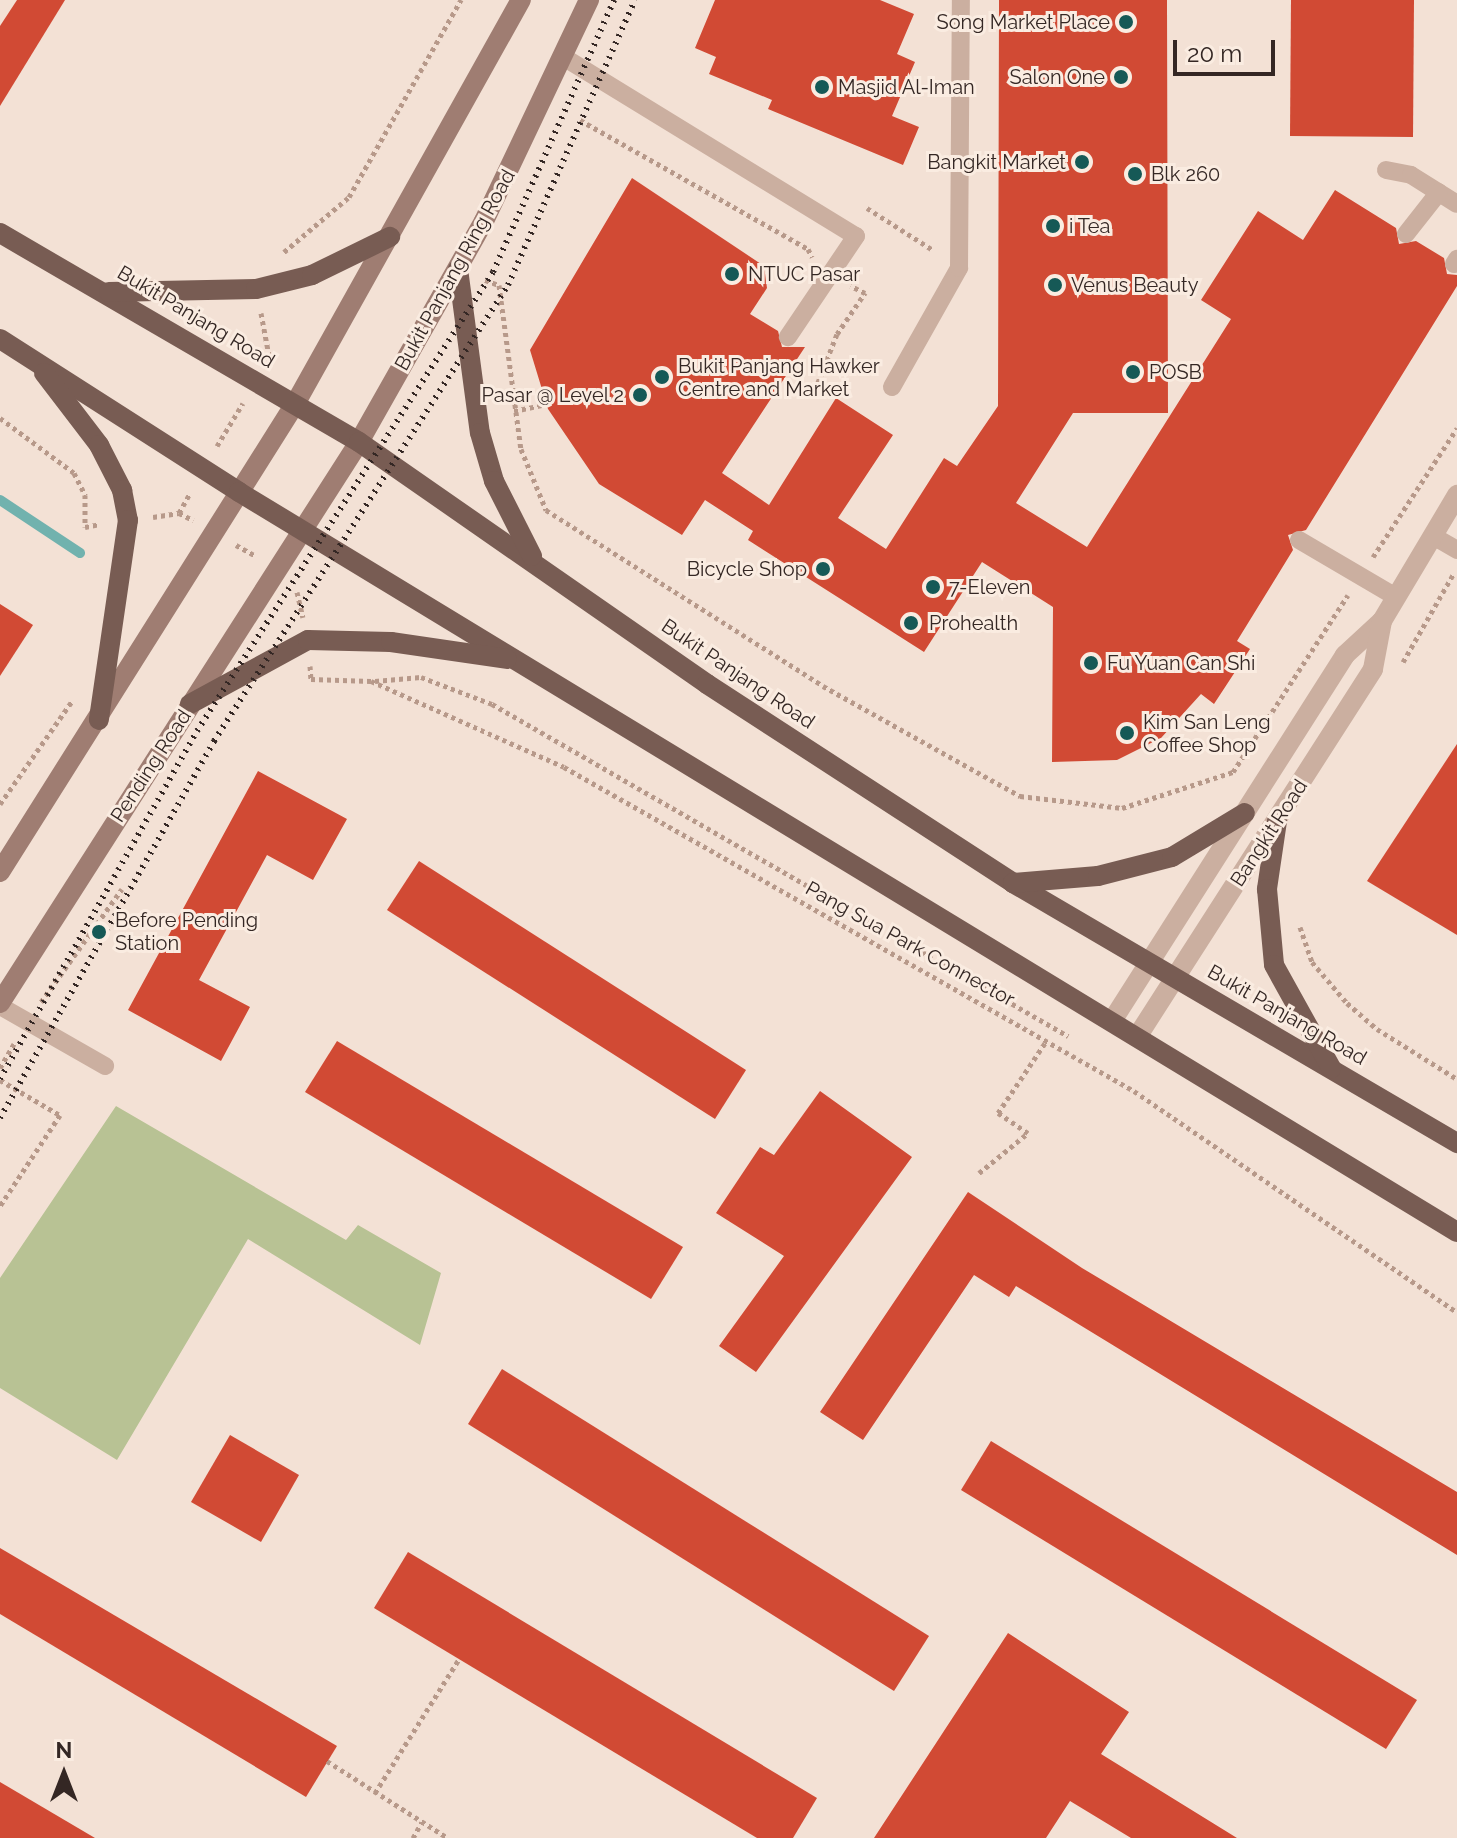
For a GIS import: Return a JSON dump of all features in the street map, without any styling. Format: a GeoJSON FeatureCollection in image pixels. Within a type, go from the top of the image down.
{"type":"FeatureCollection","features":[{"type":"Feature","properties":{"kind":"main road"},"geometry":{"type":"LineString","coordinates":[[0,872],[99,720],[295,404],[521,0]]}},
{"type":"Feature","properties":{"kind":"main road","name":"Bukit Panjang Ring Road"},"geometry":{"type":"LineString","coordinates":[[302,529],[359,442],[458,269],[565,58],[589,0]]}},
{"type":"Feature","properties":{"kind":"main road","name":"Bukit Panjang Road"},"geometry":{"type":"LineString","coordinates":[[0,233],[109,292],[359,442],[532,557],[707,684],[1013,883],[1457,1143]]}},
{"type":"Feature","properties":{"kind":"main road"},"geometry":{"type":"LineString","coordinates":[[109,292],[256,289],[312,275],[390,237]]}},
{"type":"Feature","properties":{"kind":"main road"},"geometry":{"type":"LineString","coordinates":[[458,269],[480,433],[494,481],[532,557]]}},
{"type":"Feature","properties":{"kind":"main road"},"geometry":{"type":"LineString","coordinates":[[0,339],[239,492],[1457,1232]]}},
{"type":"Feature","properties":{"kind":"main road"},"geometry":{"type":"LineString","coordinates":[[37,363],[99,445],[122,490],[128,520],[99,720]]}},
{"type":"Feature","properties":{"kind":"main road","name":"Pending Road"},"geometry":{"type":"LineString","coordinates":[[0,1004],[302,529]]}},
{"type":"Feature","properties":{"kind":"main road"},"geometry":{"type":"LineString","coordinates":[[190,704],[308,640],[391,642],[519,661]]}},
{"type":"Feature","properties":{"kind":"main road"},"geometry":{"type":"LineString","coordinates":[[1013,883],[1098,876],[1172,857],[1245,813]]}},
{"type":"Feature","properties":{"kind":"main road"},"geometry":{"type":"LineString","coordinates":[[1277,821],[1267,889],[1274,965],[1331,1068]]}},
{"type":"Feature","properties":{"kind":"street","name":"Bangkit Road"},"geometry":{"type":"LineString","coordinates":[[1112,1021],[1345,655],[1382,621],[1457,495]]}},
{"type":"Feature","properties":{"kind":"street","name":"Bangkit Road"},"geometry":{"type":"LineString","coordinates":[[1137,1037],[1373,669],[1382,621]]}},
{"type":"Feature","properties":{"kind":"lane"},"geometry":{"type":"LineString","coordinates":[[892,387],[959,268],[961,0]]}},
{"type":"Feature","properties":{"kind":"lane"},"geometry":{"type":"LineString","coordinates":[[565,58],[856,236],[788,337]]}},
{"type":"Feature","properties":{"kind":"lane"},"geometry":{"type":"LineString","coordinates":[[1386,170],[1411,175],[1457,204]]}},
{"type":"Feature","properties":{"kind":"lane"},"geometry":{"type":"LineString","coordinates":[[1406,234],[1439,192]]}},
{"type":"Feature","properties":{"kind":"lane"},"geometry":{"type":"LineString","coordinates":[[1433,536],[1457,550]]}},
{"type":"Feature","properties":{"kind":"lane"},"geometry":{"type":"LineString","coordinates":[[1299,540],[1396,597]]}},
{"type":"Feature","properties":{"kind":"lane"},"geometry":{"type":"LineString","coordinates":[[0,1004],[105,1066]]}},
{"type":"Feature","properties":{"kind":"path"},"geometry":{"type":"LineString","coordinates":[[267,257],[305,239],[349,197],[461,0]]}},
{"type":"Feature","properties":{"kind":"path"},"geometry":{"type":"LineString","coordinates":[[580,120],[808,249],[816,266],[865,293],[837,334],[815,390]]}},
{"type":"Feature","properties":{"kind":"path"},"geometry":{"type":"LineString","coordinates":[[458,269],[499,285],[521,449],[546,510],[823,686],[1020,796],[1122,808],[1233,772]]}},
{"type":"Feature","properties":{"kind":"path"},"geometry":{"type":"LineString","coordinates":[[179,513],[271,359]]}},
{"type":"Feature","properties":{"kind":"path"},"geometry":{"type":"LineString","coordinates":[[514,411],[546,404]]}},
{"type":"Feature","properties":{"kind":"path"},"geometry":{"type":"LineString","coordinates":[[0,418],[74,473],[85,495],[85,527]]}},
{"type":"Feature","properties":{"kind":"path"},"geometry":{"type":"LineString","coordinates":[[371,681],[421,677],[492,704],[1068,1036]]}},
{"type":"Feature","properties":{"kind":"path","name":"Pang Sua Park Connector"},"geometry":{"type":"LineString","coordinates":[[311,679],[371,681],[564,767],[1047,1040],[1257,1171],[1457,1312]]}},
{"type":"Feature","properties":{"kind":"path"},"geometry":{"type":"LineString","coordinates":[[0,804],[75,696]]}},
{"type":"Feature","properties":{"kind":"path"},"geometry":{"type":"LineString","coordinates":[[74,955],[122,889]]}},
{"type":"Feature","properties":{"kind":"path"},"geometry":{"type":"LineString","coordinates":[[1295,911],[1312,962],[1347,1003],[1457,1079]]}},
{"type":"Feature","properties":{"kind":"path"},"geometry":{"type":"LineString","coordinates":[[979,1173],[1028,1133],[998,1113],[1047,1040]]}},
{"type":"Feature","properties":{"kind":"path"},"geometry":{"type":"LineString","coordinates":[[0,1080],[60,1115],[0,1206]]}},
{"type":"Feature","properties":{"kind":"path"},"geometry":{"type":"LineString","coordinates":[[375,1793],[459,1659]]}},
{"type":"Feature","properties":{"kind":"path"},"geometry":{"type":"LineString","coordinates":[[327,1761],[448,1838]]}},
{"type":"Feature","properties":{"kind":"path"},"geometry":{"type":"LineString","coordinates":[[413,1838],[422,1822]]}},
{"type":"Feature","properties":{"kind":"green space"},"geometry":{"type":"Polygon","coordinates":[[[116,1106],[346,1240],[358,1225],[441,1273],[420,1345],[248,1239],[117,1460],[0,1388],[0,1278],[116,1106]]]}},
{"type":"Feature","properties":{"kind":"building"},"geometry":{"type":"Polygon","coordinates":[[[17,0],[65,0],[0,106],[0,26],[17,0]]]}},
{"type":"Feature","properties":{"kind":"building","name":"Masjid Al-Iman"},"geometry":{"type":"Polygon","coordinates":[[[715,0],[880,0],[914,14],[897,54],[915,62],[892,116],[919,127],[903,165],[768,109],[772,100],[709,74],[716,57],[695,48],[715,0]]]}},
{"type":"Feature","properties":{"kind":"building"},"geometry":{"type":"Polygon","coordinates":[[[999,0],[1167,0],[1168,413],[1073,413],[1016,503],[1087,547],[1231,319],[1201,300],[1258,211],[1303,240],[1335,190],[1396,228],[1399,244],[1416,241],[1444,258],[1447,274],[1457,275],[1457,286],[1306,530],[1288,535],[1293,550],[1237,641],[1250,649],[1214,704],[1201,694],[1161,738],[1117,760],[1052,762],[1053,607],[982,562],[924,652],[748,540],[753,531],[705,500],[682,535],[599,484],[548,409],[530,350],[632,178],[764,266],[767,288],[750,314],[778,331],[782,347],[805,347],[722,473],[769,505],[836,398],[893,435],[838,518],[886,549],[944,458],[957,466],[998,406],[999,0]]]}},
{"type":"Feature","properties":{"kind":"building"},"geometry":{"type":"Polygon","coordinates":[[[1291,0],[1414,0],[1413,137],[1290,136],[1291,0]]]}},
{"type":"Feature","properties":{"kind":"building"},"geometry":{"type":"Polygon","coordinates":[[[0,604],[33,625],[0,676],[0,604]]]}},
{"type":"Feature","properties":{"kind":"building"},"geometry":{"type":"Polygon","coordinates":[[[1457,744],[1457,935],[1367,881],[1457,744]]]}},
{"type":"Feature","properties":{"kind":"building"},"geometry":{"type":"Polygon","coordinates":[[[258,771],[347,819],[313,880],[267,855],[199,980],[250,1007],[221,1061],[128,1010],[258,771]]]}},
{"type":"Feature","properties":{"kind":"building"},"geometry":{"type":"Polygon","coordinates":[[[419,861],[746,1070],[715,1119],[387,910],[419,861]]]}},
{"type":"Feature","properties":{"kind":"building"},"geometry":{"type":"Polygon","coordinates":[[[337,1041],[683,1247],[651,1299],[305,1092],[337,1041]]]}},
{"type":"Feature","properties":{"kind":"building"},"geometry":{"type":"Polygon","coordinates":[[[820,1091],[912,1157],[756,1372],[719,1346],[784,1256],[716,1213],[760,1147],[774,1155],[820,1091]]]}},
{"type":"Feature","properties":{"kind":"building"},"geometry":{"type":"Polygon","coordinates":[[[968,1192],[1082,1268],[1457,1492],[1457,1555],[1016,1286],[1009,1297],[974,1275],[863,1440],[820,1412],[968,1192]]]}},
{"type":"Feature","properties":{"kind":"building"},"geometry":{"type":"Polygon","coordinates":[[[502,1369],[929,1636],[894,1691],[468,1424],[502,1369]]]}},
{"type":"Feature","properties":{"kind":"building"},"geometry":{"type":"Polygon","coordinates":[[[230,1435],[299,1475],[261,1542],[191,1502],[230,1435]]]}},
{"type":"Feature","properties":{"kind":"building"},"geometry":{"type":"Polygon","coordinates":[[[991,1441],[1417,1700],[1386,1749],[961,1490],[991,1441]]]}},
{"type":"Feature","properties":{"kind":"building"},"geometry":{"type":"Polygon","coordinates":[[[0,1548],[337,1746],[306,1797],[0,1614],[0,1548]]]}},
{"type":"Feature","properties":{"kind":"building"},"geometry":{"type":"Polygon","coordinates":[[[408,1552],[817,1798],[793,1838],[757,1838],[374,1608],[408,1552]]]}},
{"type":"Feature","properties":{"kind":"building"},"geometry":{"type":"Polygon","coordinates":[[[1008,1633],[1129,1712],[1101,1754],[1237,1838],[1131,1838],[1070,1801],[1046,1838],[874,1838],[1008,1633]]]}},
{"type":"Feature","properties":{"kind":"building"},"geometry":{"type":"Polygon","coordinates":[[[0,1782],[95,1838],[0,1838],[0,1782]]]}},
{"type":"Feature","properties":{"kind":"waterway"},"geometry":{"type":"LineString","coordinates":[[0,500],[80,553]]}},
{"type":"Feature","properties":{"kind":"railway"},"geometry":{"type":"LineString","coordinates":[[0,1079],[197,731],[493,272],[614,0]]}},
{"type":"Feature","properties":{"kind":"railway"},"geometry":{"type":"LineString","coordinates":[[0,1118],[214,741],[508,285],[635,0]]}},
{"type":"Feature","properties":{"kind":"place","name":"Song Market Place"},"geometry":{"type":"Point","coordinates":[1126,22]}},
{"type":"Feature","properties":{"kind":"place","name":"Salon One"},"geometry":{"type":"Point","coordinates":[1121,77]}},
{"type":"Feature","properties":{"kind":"place","name":"Masjid Al-Iman"},"geometry":{"type":"Point","coordinates":[822,87]}},
{"type":"Feature","properties":{"kind":"place","name":"Bangkit Market"},"geometry":{"type":"Point","coordinates":[1082,162]}},
{"type":"Feature","properties":{"kind":"place","name":"Blk 260"},"geometry":{"type":"Point","coordinates":[1135,174]}},
{"type":"Feature","properties":{"kind":"place","name":"i Tea"},"geometry":{"type":"Point","coordinates":[1053,226]}},
{"type":"Feature","properties":{"kind":"place","name":"NTUC Pasar"},"geometry":{"type":"Point","coordinates":[732,274]}},
{"type":"Feature","properties":{"kind":"place","name":"Venus Beauty"},"geometry":{"type":"Point","coordinates":[1055,285]}},
{"type":"Feature","properties":{"kind":"place","name":"POSB"},"geometry":{"type":"Point","coordinates":[1133,372]}},
{"type":"Feature","properties":{"kind":"place","name":"Bukit Panjang Hawker Centre and Market"},"geometry":{"type":"Point","coordinates":[662,377]}},
{"type":"Feature","properties":{"kind":"place","name":"Pasar @ Level 2"},"geometry":{"type":"Point","coordinates":[640,395]}},
{"type":"Feature","properties":{"kind":"place","name":"Bicycle Shop"},"geometry":{"type":"Point","coordinates":[823,569]}},
{"type":"Feature","properties":{"kind":"place","name":"7-Eleven"},"geometry":{"type":"Point","coordinates":[933,587]}},
{"type":"Feature","properties":{"kind":"place","name":"Prohealth"},"geometry":{"type":"Point","coordinates":[911,623]}},
{"type":"Feature","properties":{"kind":"place","name":"Fu Yuan Can Shi"},"geometry":{"type":"Point","coordinates":[1091,663]}},
{"type":"Feature","properties":{"kind":"place","name":"Kim San Leng Coffee Shop"},"geometry":{"type":"Point","coordinates":[1127,733]}},
{"type":"Feature","properties":{"kind":"place","name":"Before Pending Station"},"geometry":{"type":"Point","coordinates":[99,932]}}]}
